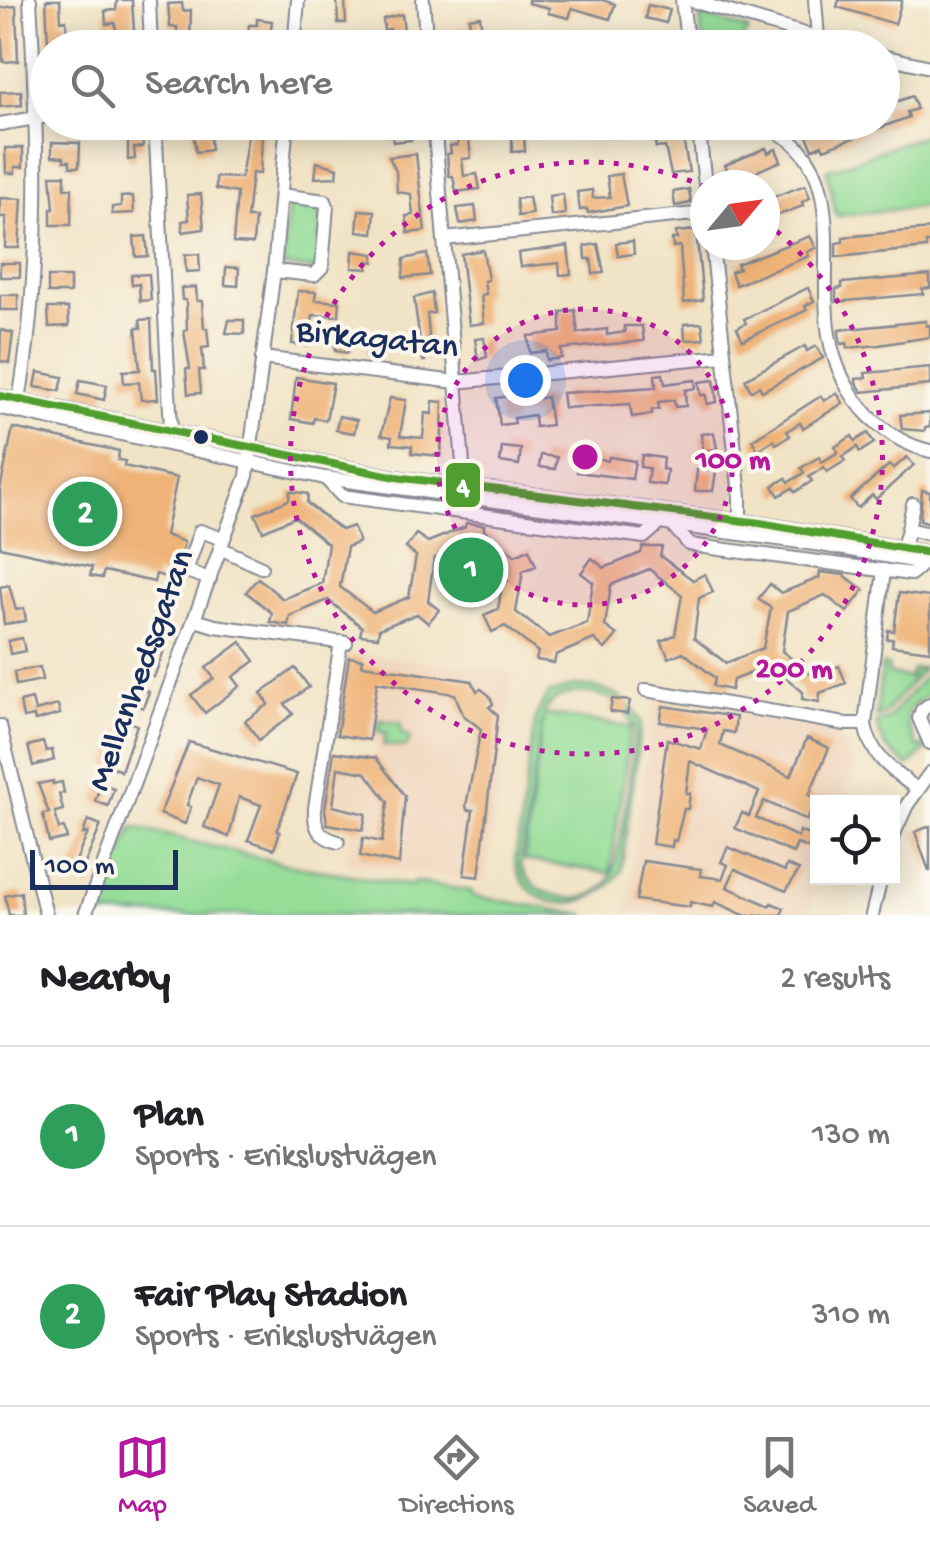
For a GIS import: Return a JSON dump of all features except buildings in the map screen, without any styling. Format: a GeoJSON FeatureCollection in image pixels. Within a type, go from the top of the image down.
{"type":"FeatureCollection","features":[{"type":"Feature","properties":{"kind":"street"},"geometry":{"type":"LineString","coordinates":[[30,0],[33,30]]}},
{"type":"Feature","properties":{"kind":"street"},"geometry":{"type":"LineString","coordinates":[[149,0],[150,30]]}},
{"type":"Feature","properties":{"kind":"street"},"geometry":{"type":"LineString","coordinates":[[296,30],[298,0]]}},
{"type":"Feature","properties":{"kind":"street"},"geometry":{"type":"LineString","coordinates":[[423,0],[426,30]]}},
{"type":"Feature","properties":{"kind":"street"},"geometry":{"type":"LineString","coordinates":[[687,30],[686,0],[790,30]]}},
{"type":"Feature","properties":{"kind":"street"},"geometry":{"type":"LineString","coordinates":[[815,0],[817,30]]}},
{"type":"Feature","properties":{"kind":"street"},"geometry":{"type":"LineString","coordinates":[[924,67],[930,79]]}},
{"type":"Feature","properties":{"kind":"street"},"geometry":{"type":"LineString","coordinates":[[0,124],[30,118]]}},
{"type":"Feature","properties":{"kind":"street"},"geometry":{"type":"LineString","coordinates":[[19,400],[32,312],[41,140]]}},
{"type":"Feature","properties":{"kind":"street"},"geometry":{"type":"LineString","coordinates":[[157,140],[172,430]]}},
{"type":"Feature","properties":{"kind":"street","name":"Mellanhedsgatan"},"geometry":{"type":"LineString","coordinates":[[85,915],[210,579],[249,462],[274,271],[286,140]]}},
{"type":"Feature","properties":{"kind":"street"},"geometry":{"type":"LineString","coordinates":[[436,140],[465,486]]}},
{"type":"Feature","properties":{"kind":"street"},"geometry":{"type":"LineString","coordinates":[[700,140],[703,170]]}},
{"type":"Feature","properties":{"kind":"street"},"geometry":{"type":"LineString","coordinates":[[788,140],[816,170],[826,222],[828,332],[842,376],[854,398],[875,421],[900,440],[930,451]]}},
{"type":"Feature","properties":{"kind":"street"},"geometry":{"type":"LineString","coordinates":[[274,271],[314,275],[322,267],[328,206],[325,201],[281,194]]}},
{"type":"Feature","properties":{"kind":"street"},"geometry":{"type":"LineString","coordinates":[[444,239],[690,214]]}},
{"type":"Feature","properties":{"kind":"street"},"geometry":{"type":"LineString","coordinates":[[714,260],[740,522]]}},
{"type":"Feature","properties":{"kind":"street","name":"Birkagatan"},"geometry":{"type":"LineString","coordinates":[[262,358],[456,382],[724,356]]}},
{"type":"Feature","properties":{"kind":"street"},"geometry":{"type":"LineString","coordinates":[[0,396],[396,476],[903,547],[928,560]]}},
{"type":"Feature","properties":{"kind":"street"},"geometry":{"type":"LineString","coordinates":[[0,408],[326,478],[342,496],[644,537],[666,524],[928,560]]}},
{"type":"Feature","properties":{"kind":"street"},"geometry":{"type":"LineString","coordinates":[[903,547],[913,504]]}},
{"type":"Feature","properties":{"kind":"street"},"geometry":{"type":"LineString","coordinates":[[666,524],[689,544],[910,574],[928,560]]}},
{"type":"Feature","properties":{"kind":"street"},"geometry":{"type":"LineString","coordinates":[[908,529],[930,534]]}},
{"type":"Feature","properties":{"kind":"street"},"geometry":{"type":"LineString","coordinates":[[210,579],[186,571],[200,531],[261,567]]}},
{"type":"Feature","properties":{"kind":"street"},"geometry":{"type":"LineString","coordinates":[[884,570],[865,724],[873,750],[918,789]]}},
{"type":"Feature","properties":{"kind":"street"},"geometry":{"type":"LineString","coordinates":[[195,620],[215,626],[344,642],[314,808],[314,826],[324,837],[338,842]]}},
{"type":"Feature","properties":{"kind":"street"},"geometry":{"type":"LineString","coordinates":[[646,690],[865,724]]}},
{"type":"Feature","properties":{"kind":"street"},"geometry":{"type":"LineString","coordinates":[[930,704],[922,710],[920,718],[930,743]]}},
{"type":"Feature","properties":{"kind":"street"},"geometry":{"type":"LineString","coordinates":[[0,726],[46,915]]}},
{"type":"Feature","properties":{"kind":"street"},"geometry":{"type":"LineString","coordinates":[[900,814],[930,773]]}},
{"type":"Feature","properties":{"kind":"street"},"geometry":{"type":"LineString","coordinates":[[872,915],[878,885]]}},
{"type":"Feature","properties":{"kind":"shaded area"},"geometry":{"type":"Polygon","coordinates":[[[344,652],[513,673],[485,882],[346,863],[351,840],[349,828],[322,823],[323,808],[317,806],[326,751],[376,757],[377,743],[327,734],[344,652]]]}},
{"type":"Feature","properties":{"kind":"shaded area"},"geometry":{"type":"Polygon","coordinates":[[[655,699],[838,729],[854,770],[846,795],[810,795],[810,885],[818,885],[808,915],[626,915],[655,699]]]}},
{"type":"Feature","properties":{"kind":"green space"},"geometry":{"type":"Polygon","coordinates":[[[700,16],[749,30],[701,30],[700,16]]]}},
{"type":"Feature","properties":{"kind":"green space"},"geometry":{"type":"Polygon","coordinates":[[[930,134],[930,206],[836,216],[827,170],[930,134]]]}},
{"type":"Feature","properties":{"kind":"green space"},"geometry":{"type":"Polygon","coordinates":[[[288,202],[321,203],[314,270],[283,266],[288,202]]]}},
{"type":"Feature","properties":{"kind":"green space"},"geometry":{"type":"Polygon","coordinates":[[[882,665],[888,666],[888,674],[910,678],[912,670],[923,668],[884,714],[876,717],[882,665]]]}},
{"type":"Feature","properties":{"kind":"green space"},"geometry":{"type":"Polygon","coordinates":[[[930,670],[929,695],[912,706],[907,716],[917,747],[924,746],[926,750],[908,766],[885,747],[876,723],[888,719],[930,670]]]}},
{"type":"Feature","properties":{"kind":"green space"},"geometry":{"type":"Polygon","coordinates":[[[574,686],[605,690],[629,705],[641,723],[621,871],[594,896],[561,903],[532,892],[521,879],[515,861],[536,715],[549,694],[574,686]],[[588,693],[558,698],[544,714],[631,727],[610,873],[524,860],[543,717],[520,863],[539,889],[571,898],[596,892],[612,872],[635,732],[621,706],[607,697],[588,693]]]}},
{"type":"Feature","properties":{"kind":"green space"},"geometry":{"type":"Polygon","coordinates":[[[380,720],[401,723],[402,734],[410,736],[408,745],[384,745],[386,733],[378,731],[380,720]]]}},
{"type":"Feature","properties":{"kind":"green space"},"geometry":{"type":"Polygon","coordinates":[[[133,827],[285,864],[413,886],[414,882],[472,891],[472,896],[587,915],[97,915],[133,827]]]}},
{"type":"Feature","properties":{"kind":"transit line","name":"4"},"geometry":{"type":"LineString","coordinates":[[0,396],[396,477],[760,523],[930,553]]}},
{"type":"Feature","properties":{"kind":"place","name":"Fair Play Stadion"},"geometry":{"type":"Point","coordinates":[85,514]}},
{"type":"Feature","properties":{"kind":"place","name":"Plan"},"geometry":{"type":"Point","coordinates":[471,570]}}]}
